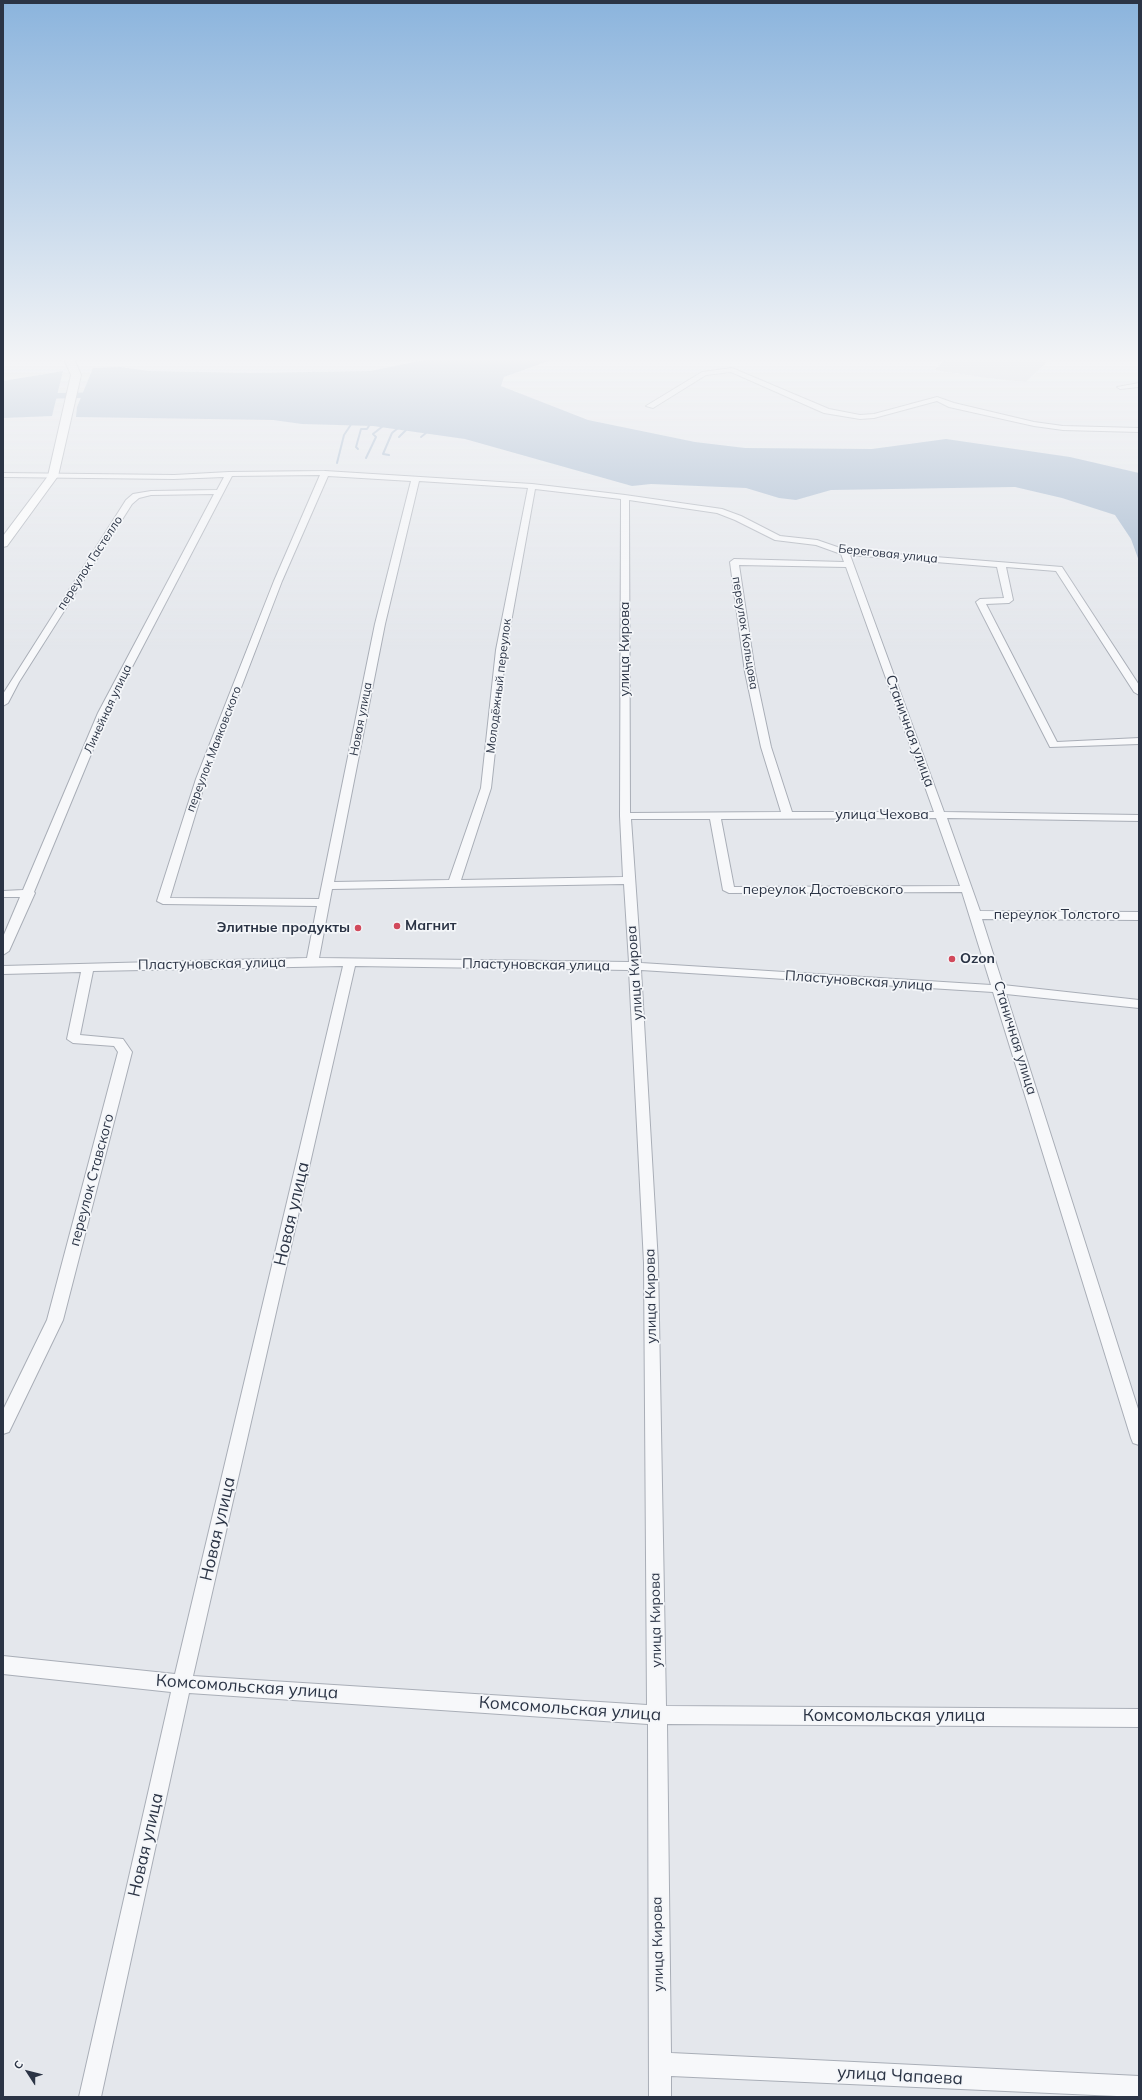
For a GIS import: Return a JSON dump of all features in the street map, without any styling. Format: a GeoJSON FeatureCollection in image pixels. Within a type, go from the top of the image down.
{"type":"FeatureCollection","features":[{"type":"Feature","properties":{"kind":"street"},"geometry":{"type":"LineString","coordinates":[[3,544],[53,476],[57,457]]}},
{"type":"Feature","properties":{"kind":"street","name":"Береговая улица"},"geometry":{"type":"LineString","coordinates":[[3,475],[174,477],[229,474],[326,473],[532,486],[625,497],[719,511],[738,518],[778,538],[817,543],[845,552],[1001,566],[1059,569],[1139,692]]}},
{"type":"Feature","properties":{"kind":"street","name":"переулок Маяковского"},"geometry":{"type":"LineString","coordinates":[[325,902],[163,901],[201,779],[278,581],[326,473]]}},
{"type":"Feature","properties":{"kind":"street","name":"Линейная улица"},"geometry":{"type":"LineString","coordinates":[[3,951],[29,893],[103,713],[218,492],[229,474]]}},
{"type":"Feature","properties":{"kind":"street","name":"Новая улица"},"geometry":{"type":"LineString","coordinates":[[312,962],[380,624],[416,478]]}},
{"type":"Feature","properties":{"kind":"street","name":"Молодёжный переулок"},"geometry":{"type":"LineString","coordinates":[[454,883],[486,788],[501,650],[532,486]]}},
{"type":"Feature","properties":{"kind":"street","name":"переулок Гастелло"},"geometry":{"type":"LineString","coordinates":[[3,703],[14,682],[129,502],[136,496],[152,493],[218,492]]}},
{"type":"Feature","properties":{"kind":"street","name":"улица Кирова"},"geometry":{"type":"LineString","coordinates":[[625,497],[625,816],[628,880],[635,966],[651,1263],[660,2097]]}},
{"type":"Feature","properties":{"kind":"street","name":"Станичная улица"},"geometry":{"type":"LineString","coordinates":[[845,552],[967,889],[1000,989],[1139,1438]]}},
{"type":"Feature","properties":{"kind":"street","name":"переулок Кольцова"},"geometry":{"type":"LineString","coordinates":[[788,816],[766,747],[750,672],[734,562],[850,565]]}},
{"type":"Feature","properties":{"kind":"street"},"geometry":{"type":"LineString","coordinates":[[1001,566],[1009,600],[980,602],[1054,745],[1139,741]]}},
{"type":"Feature","properties":{"kind":"street","name":"улица Чехова"},"geometry":{"type":"LineString","coordinates":[[625,816],[715,817],[940,815],[1139,818]]}},
{"type":"Feature","properties":{"kind":"street","name":"переулок Достоевского"},"geometry":{"type":"LineString","coordinates":[[715,817],[729,890],[967,889]]}},
{"type":"Feature","properties":{"kind":"street"},"geometry":{"type":"LineString","coordinates":[[328,886],[628,880]]}},
{"type":"Feature","properties":{"kind":"street"},"geometry":{"type":"LineString","coordinates":[[3,894],[29,893]]}},
{"type":"Feature","properties":{"kind":"street","name":"переулок Толстого"},"geometry":{"type":"LineString","coordinates":[[975,915],[1139,916]]}},
{"type":"Feature","properties":{"kind":"street","name":"Пластуновская улица"},"geometry":{"type":"LineString","coordinates":[[3,970],[312,962],[635,966],[1000,989],[1139,1004]]}},
{"type":"Feature","properties":{"kind":"street","name":"Новая улица"},"geometry":{"type":"LineString","coordinates":[[90,2097],[182,1684],[350,963]]}},
{"type":"Feature","properties":{"kind":"street","name":"переулок Ставского"},"geometry":{"type":"LineString","coordinates":[[3,1427],[54,1320],[126,1052],[118,1042],[73,1039],[88,967]]}},
{"type":"Feature","properties":{"kind":"street","name":"Комсомольская улица"},"geometry":{"type":"LineString","coordinates":[[3,1665],[182,1684],[657,1715],[1139,1718]]}},
{"type":"Feature","properties":{"kind":"street","name":"улица Чапаева"},"geometry":{"type":"LineString","coordinates":[[660,2064],[1139,2087]]}},
{"type":"Feature","properties":{"kind":"water"},"geometry":{"type":"Polygon","coordinates":[[[529,457],[1070,457],[1139,473],[1139,561],[1131,539],[1115,515],[1062,498],[1015,487],[831,490],[796,500],[779,498],[746,488],[651,484],[632,486],[529,457]]]}},
{"type":"Feature","properties":{"kind":"waterway"},"geometry":{"type":"LineString","coordinates":[[337,463],[338,457]]}},
{"type":"Feature","properties":{"kind":"place","name":"Магнит"},"geometry":{"type":"Point","coordinates":[397,926]}},
{"type":"Feature","properties":{"kind":"place","name":"Элитные продукты"},"geometry":{"type":"Point","coordinates":[358,928]}},
{"type":"Feature","properties":{"kind":"place","name":"Ozon"},"geometry":{"type":"Point","coordinates":[952,959]}}]}
